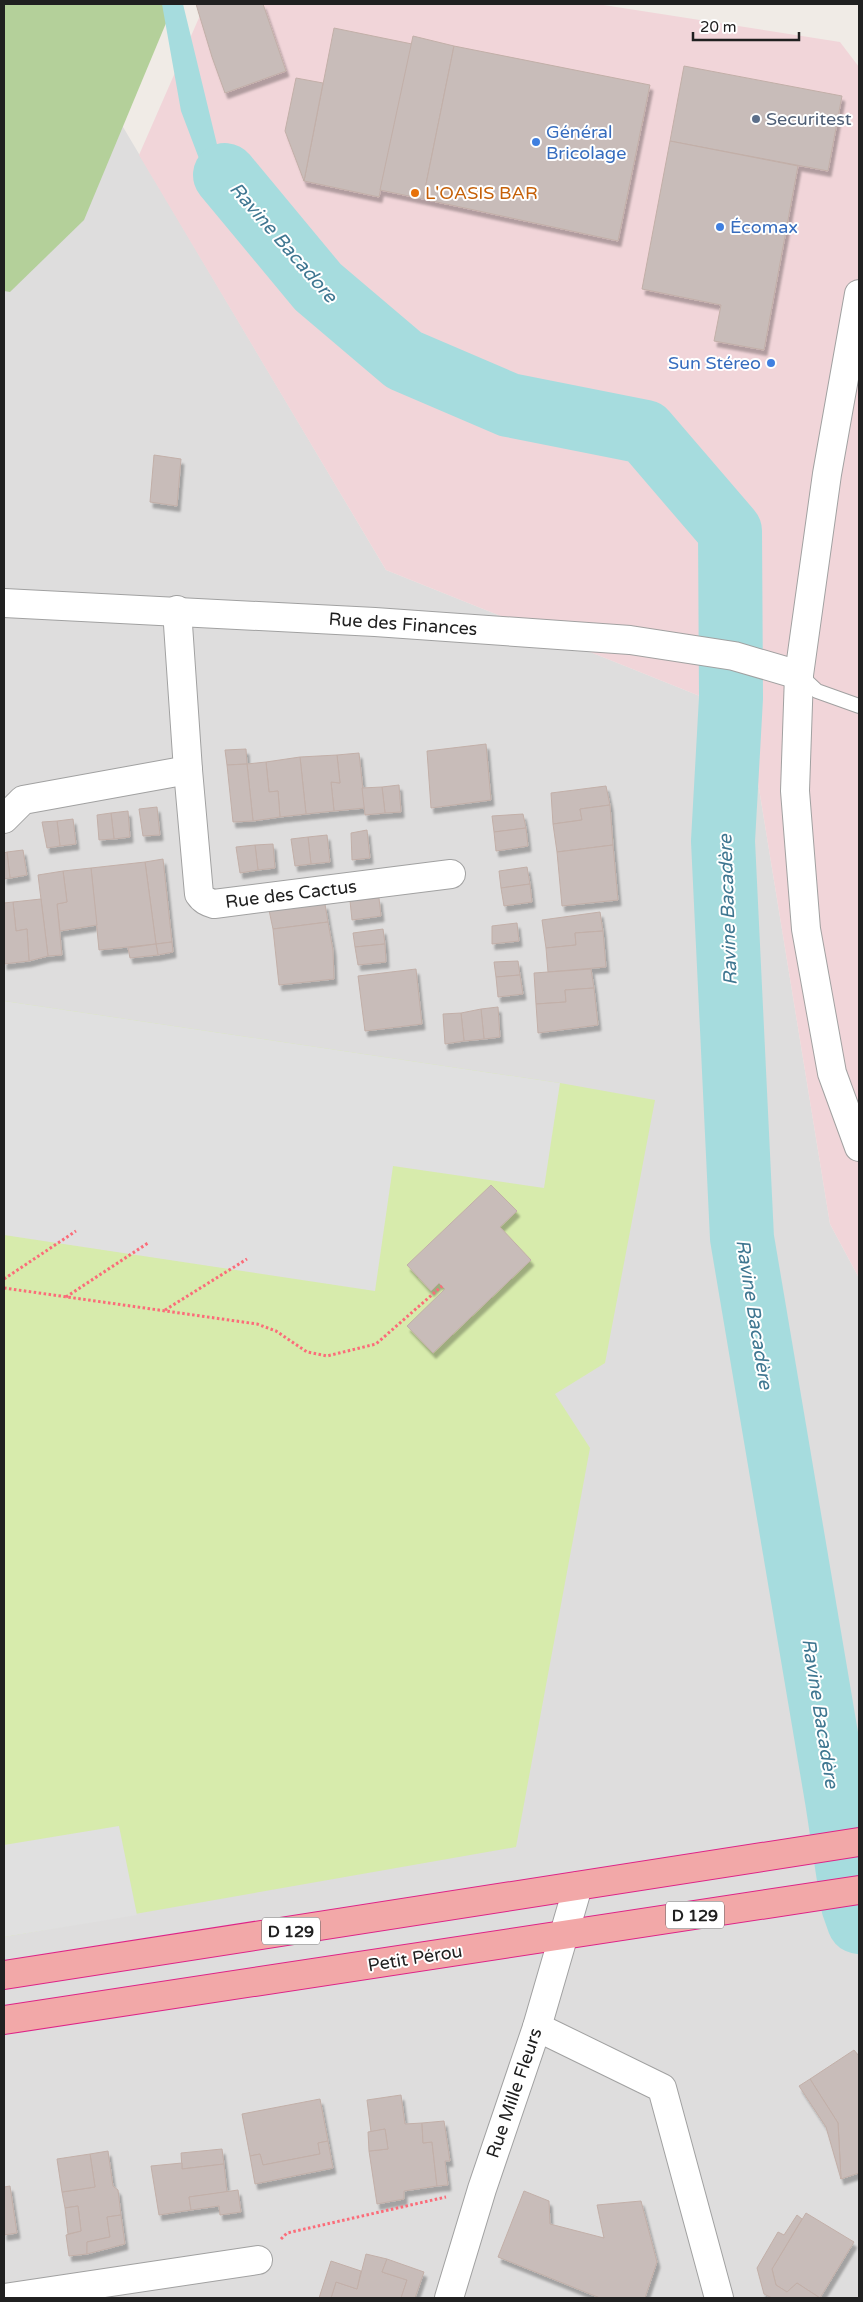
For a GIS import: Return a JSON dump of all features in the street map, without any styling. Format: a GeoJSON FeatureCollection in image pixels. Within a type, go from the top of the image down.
{"type":"FeatureCollection","features":[{"type":"Feature","properties":{"kind":"highway","name":"D 129"},"geometry":{"type":"LineString","coordinates":[[4,1975],[859,1842]]}},
{"type":"Feature","properties":{"kind":"highway","name":"Petit Pérou"},"geometry":{"type":"LineString","coordinates":[[4,2020],[859,1890]]}},
{"type":"Feature","properties":{"kind":"street"},"geometry":{"type":"LineString","coordinates":[[859,294],[827,474],[799,675],[795,790],[806,929],[832,1073],[859,1147]]}},
{"type":"Feature","properties":{"kind":"street","name":"Rue des Finances"},"geometry":{"type":"LineString","coordinates":[[4,602],[178,610],[630,640],[734,656],[799,675]]}},
{"type":"Feature","properties":{"kind":"street","name":"Rue des Cactus"},"geometry":{"type":"LineString","coordinates":[[178,610],[188,770],[199,894],[207,902],[214,904],[450,874]]}},
{"type":"Feature","properties":{"kind":"street"},"geometry":{"type":"LineString","coordinates":[[4,819],[23,800],[188,770]]}},
{"type":"Feature","properties":{"kind":"street","name":"Rue Mille Fleurs"},"geometry":{"type":"LineString","coordinates":[[449,2298],[482,2188],[537,2027],[578,1886]]}},
{"type":"Feature","properties":{"kind":"street"},"geometry":{"type":"LineString","coordinates":[[537,2027],[662,2088],[719,2298]]}},
{"type":"Feature","properties":{"kind":"street"},"geometry":{"type":"LineString","coordinates":[[4,2298],[107,2290],[258,2260]]}},
{"type":"Feature","properties":{"kind":"lane"},"geometry":{"type":"LineString","coordinates":[[799,675],[817,691],[859,706]]}},
{"type":"Feature","properties":{"kind":"path"},"geometry":{"type":"LineString","coordinates":[[4,1279],[76,1232]]}},
{"type":"Feature","properties":{"kind":"path"},"geometry":{"type":"LineString","coordinates":[[66,1297],[148,1242]]}},
{"type":"Feature","properties":{"kind":"path"},"geometry":{"type":"LineString","coordinates":[[165,1311],[247,1258]]}},
{"type":"Feature","properties":{"kind":"path"},"geometry":{"type":"LineString","coordinates":[[4,1288],[256,1324],[276,1332],[307,1352],[327,1356],[376,1344],[442,1286]]}},
{"type":"Feature","properties":{"kind":"path"},"geometry":{"type":"LineString","coordinates":[[258,2260],[288,2234],[482,2188]]}},
{"type":"Feature","properties":{"kind":"shaded area"},"geometry":{"type":"Polygon","coordinates":[[[4,4],[50,4],[386,570],[747,715],[830,1224],[859,1278],[859,2298],[4,2298],[4,4]]]}},
{"type":"Feature","properties":{"kind":"shaded area"},"geometry":{"type":"Polygon","coordinates":[[[205,4],[597,4],[840,42],[859,67],[859,1278],[830,1224],[747,715],[386,570],[139,155],[205,4]]]}},
{"type":"Feature","properties":{"kind":"shaded area"},"geometry":{"type":"Polygon","coordinates":[[[4,1001],[560,1083],[544,1188],[393,1166],[375,1291],[4,1235],[4,1001]]]}},
{"type":"Feature","properties":{"kind":"shaded area"},"geometry":{"type":"Polygon","coordinates":[[[119,1826],[137,1915],[4,1937],[4,1845],[119,1826]]]}},
{"type":"Feature","properties":{"kind":"green space"},"geometry":{"type":"Polygon","coordinates":[[[4,4],[174,4],[84,220],[10,292],[4,291],[4,4]]]}},
{"type":"Feature","properties":{"kind":"green space"},"geometry":{"type":"Polygon","coordinates":[[[4,1001],[560,1083],[655,1100],[605,1363],[555,1394],[590,1448],[516,1847],[4,1937],[4,1001]]]}},
{"type":"Feature","properties":{"kind":"water"},"geometry":{"type":"Polygon","coordinates":[[[162,4],[183,4],[220,157],[277,238],[318,287],[416,360],[453,367],[446,393],[378,363],[315,322],[262,267],[220,214],[181,111],[162,4]]]}},
{"type":"Feature","properties":{"kind":"pier"},"geometry":{"type":"Polygon","coordinates":[[[859,1828],[859,1906],[828,1912],[820,1834],[859,1828]]]}},
{"type":"Feature","properties":{"kind":"building"},"geometry":{"type":"Polygon","coordinates":[[[196,4],[263,4],[286,71],[225,93],[196,4]]]}},
{"type":"Feature","properties":{"kind":"building"},"geometry":{"type":"Polygon","coordinates":[[[334,28],[412,44],[379,197],[304,181],[334,28]]]}},
{"type":"Feature","properties":{"kind":"building"},"geometry":{"type":"Polygon","coordinates":[[[413,36],[454,46],[423,199],[380,190],[413,36]]]}},
{"type":"Feature","properties":{"kind":"building","name":"Général Bricolage"},"geometry":{"type":"Polygon","coordinates":[[[454,46],[650,85],[618,241],[423,199],[454,46]]]}},
{"type":"Feature","properties":{"kind":"building","name":"Securitest"},"geometry":{"type":"Polygon","coordinates":[[[684,66],[842,96],[828,171],[670,141],[684,66]]]}},
{"type":"Feature","properties":{"kind":"building"},"geometry":{"type":"Polygon","coordinates":[[[296,78],[323,83],[304,181],[285,131],[296,78]]]}},
{"type":"Feature","properties":{"kind":"building","name":"Écomax"},"geometry":{"type":"Polygon","coordinates":[[[670,141],[798,166],[764,350],[714,341],[721,305],[642,289],[670,141]]]}},
{"type":"Feature","properties":{"kind":"building"},"geometry":{"type":"Polygon","coordinates":[[[154,455],[181,459],[177,506],[150,502],[154,455]]]}},
{"type":"Feature","properties":{"kind":"building"},"geometry":{"type":"Polygon","coordinates":[[[486,744],[491,800],[431,808],[427,751],[486,744]]]}},
{"type":"Feature","properties":{"kind":"building"},"geometry":{"type":"Polygon","coordinates":[[[246,749],[247,764],[227,765],[225,750],[246,749]]]}},
{"type":"Feature","properties":{"kind":"building"},"geometry":{"type":"Polygon","coordinates":[[[359,753],[365,808],[334,811],[331,782],[340,783],[337,755],[359,753]]]}},
{"type":"Feature","properties":{"kind":"building"},"geometry":{"type":"Polygon","coordinates":[[[337,755],[340,783],[331,782],[334,811],[306,814],[300,757],[337,755]]]}},
{"type":"Feature","properties":{"kind":"building"},"geometry":{"type":"Polygon","coordinates":[[[300,757],[306,814],[280,817],[278,791],[269,792],[266,762],[300,757]]]}},
{"type":"Feature","properties":{"kind":"building"},"geometry":{"type":"Polygon","coordinates":[[[266,762],[269,792],[278,791],[280,817],[253,821],[247,764],[266,762]]]}},
{"type":"Feature","properties":{"kind":"building"},"geometry":{"type":"Polygon","coordinates":[[[247,764],[253,821],[233,822],[227,765],[247,764]]]}},
{"type":"Feature","properties":{"kind":"building"},"geometry":{"type":"Polygon","coordinates":[[[399,785],[401,812],[385,813],[382,787],[399,785]]]}},
{"type":"Feature","properties":{"kind":"building"},"geometry":{"type":"Polygon","coordinates":[[[606,786],[610,805],[580,809],[582,820],[553,824],[551,793],[606,786]]]}},
{"type":"Feature","properties":{"kind":"building"},"geometry":{"type":"Polygon","coordinates":[[[382,787],[385,813],[365,815],[362,788],[382,787]]]}},
{"type":"Feature","properties":{"kind":"building"},"geometry":{"type":"Polygon","coordinates":[[[610,805],[613,845],[557,852],[553,824],[582,820],[580,809],[610,805]]]}},
{"type":"Feature","properties":{"kind":"building"},"geometry":{"type":"Polygon","coordinates":[[[157,807],[160,835],[143,836],[139,809],[157,807]]]}},
{"type":"Feature","properties":{"kind":"building"},"geometry":{"type":"Polygon","coordinates":[[[128,811],[130,837],[114,839],[111,813],[128,811]]]}},
{"type":"Feature","properties":{"kind":"building"},"geometry":{"type":"Polygon","coordinates":[[[111,813],[114,839],[99,840],[97,815],[111,813]]]}},
{"type":"Feature","properties":{"kind":"building"},"geometry":{"type":"Polygon","coordinates":[[[523,814],[526,828],[494,832],[492,816],[523,814]]]}},
{"type":"Feature","properties":{"kind":"building"},"geometry":{"type":"Polygon","coordinates":[[[73,819],[76,844],[60,846],[57,821],[73,819]]]}},
{"type":"Feature","properties":{"kind":"building"},"geometry":{"type":"Polygon","coordinates":[[[57,821],[60,846],[47,848],[42,822],[57,821]]]}},
{"type":"Feature","properties":{"kind":"building"},"geometry":{"type":"Polygon","coordinates":[[[526,828],[528,846],[496,851],[494,832],[526,828]]]}},
{"type":"Feature","properties":{"kind":"building"},"geometry":{"type":"Polygon","coordinates":[[[367,830],[370,858],[352,860],[351,833],[367,830]]]}},
{"type":"Feature","properties":{"kind":"building"},"geometry":{"type":"Polygon","coordinates":[[[327,835],[330,862],[311,864],[308,837],[327,835]]]}},
{"type":"Feature","properties":{"kind":"building"},"geometry":{"type":"Polygon","coordinates":[[[308,837],[311,864],[295,866],[291,839],[308,837]]]}},
{"type":"Feature","properties":{"kind":"building"},"geometry":{"type":"Polygon","coordinates":[[[273,844],[275,868],[258,870],[255,845],[273,844]]]}},
{"type":"Feature","properties":{"kind":"building"},"geometry":{"type":"Polygon","coordinates":[[[255,845],[258,870],[240,873],[236,847],[255,845]]]}},
{"type":"Feature","properties":{"kind":"building"},"geometry":{"type":"Polygon","coordinates":[[[613,845],[618,900],[562,906],[557,852],[613,845]]]}},
{"type":"Feature","properties":{"kind":"building"},"geometry":{"type":"Polygon","coordinates":[[[23,850],[27,875],[10,878],[7,852],[23,850]]]}},
{"type":"Feature","properties":{"kind":"building"},"geometry":{"type":"Polygon","coordinates":[[[7,852],[10,878],[4,879],[4,853],[7,852]]]}},
{"type":"Feature","properties":{"kind":"building"},"geometry":{"type":"Polygon","coordinates":[[[163,859],[172,942],[156,944],[145,862],[163,859]]]}},
{"type":"Feature","properties":{"kind":"building"},"geometry":{"type":"Polygon","coordinates":[[[145,862],[156,944],[99,950],[91,868],[145,862]]]}},
{"type":"Feature","properties":{"kind":"building"},"geometry":{"type":"Polygon","coordinates":[[[527,867],[530,884],[501,888],[499,871],[527,867]]]}},
{"type":"Feature","properties":{"kind":"building"},"geometry":{"type":"Polygon","coordinates":[[[91,868],[97,925],[60,931],[57,904],[67,902],[63,871],[91,868]]]}},
{"type":"Feature","properties":{"kind":"building"},"geometry":{"type":"Polygon","coordinates":[[[63,871],[67,902],[57,904],[62,955],[48,956],[38,875],[63,871]]]}},
{"type":"Feature","properties":{"kind":"building"},"geometry":{"type":"Polygon","coordinates":[[[530,884],[532,902],[504,906],[501,888],[530,884]]]}},
{"type":"Feature","properties":{"kind":"building"},"geometry":{"type":"Polygon","coordinates":[[[379,898],[381,916],[352,920],[350,901],[379,898]]]}},
{"type":"Feature","properties":{"kind":"building"},"geometry":{"type":"Polygon","coordinates":[[[41,899],[48,956],[29,961],[27,929],[16,931],[13,902],[41,899]]]}},
{"type":"Feature","properties":{"kind":"building"},"geometry":{"type":"Polygon","coordinates":[[[13,902],[16,931],[27,929],[29,961],[4,964],[4,903],[13,902]]]}},
{"type":"Feature","properties":{"kind":"building"},"geometry":{"type":"Polygon","coordinates":[[[325,904],[328,922],[273,929],[269,910],[325,904]]]}},
{"type":"Feature","properties":{"kind":"building"},"geometry":{"type":"Polygon","coordinates":[[[600,912],[603,931],[575,933],[576,945],[546,948],[542,920],[600,912]]]}},
{"type":"Feature","properties":{"kind":"building"},"geometry":{"type":"Polygon","coordinates":[[[328,922],[333,950],[334,979],[279,985],[273,929],[328,922]]]}},
{"type":"Feature","properties":{"kind":"building"},"geometry":{"type":"Polygon","coordinates":[[[517,923],[519,941],[492,944],[492,926],[517,923]]]}},
{"type":"Feature","properties":{"kind":"building"},"geometry":{"type":"Polygon","coordinates":[[[383,929],[385,944],[355,947],[353,933],[383,929]]]}},
{"type":"Feature","properties":{"kind":"building"},"geometry":{"type":"Polygon","coordinates":[[[603,931],[606,967],[548,972],[546,948],[576,945],[575,933],[603,931]]]}},
{"type":"Feature","properties":{"kind":"building"},"geometry":{"type":"Polygon","coordinates":[[[172,942],[173,952],[158,955],[156,944],[172,942]]]}},
{"type":"Feature","properties":{"kind":"building"},"geometry":{"type":"Polygon","coordinates":[[[156,944],[158,955],[130,958],[128,948],[156,944]]]}},
{"type":"Feature","properties":{"kind":"building"},"geometry":{"type":"Polygon","coordinates":[[[385,944],[386,962],[358,965],[355,947],[385,944]]]}},
{"type":"Feature","properties":{"kind":"building"},"geometry":{"type":"Polygon","coordinates":[[[518,961],[520,975],[496,977],[494,962],[518,961]]]}},
{"type":"Feature","properties":{"kind":"building"},"geometry":{"type":"Polygon","coordinates":[[[416,969],[422,1024],[365,1031],[358,976],[416,969]]]}},
{"type":"Feature","properties":{"kind":"building"},"geometry":{"type":"Polygon","coordinates":[[[591,969],[594,988],[565,990],[566,1002],[536,1004],[534,973],[591,969]]]}},
{"type":"Feature","properties":{"kind":"building"},"geometry":{"type":"Polygon","coordinates":[[[520,975],[523,994],[498,997],[496,977],[520,975]]]}},
{"type":"Feature","properties":{"kind":"building"},"geometry":{"type":"Polygon","coordinates":[[[594,988],[598,1025],[538,1033],[536,1004],[566,1002],[565,990],[594,988]]]}},
{"type":"Feature","properties":{"kind":"building"},"geometry":{"type":"Polygon","coordinates":[[[498,1007],[500,1037],[484,1039],[481,1009],[498,1007]]]}},
{"type":"Feature","properties":{"kind":"building"},"geometry":{"type":"Polygon","coordinates":[[[481,1009],[484,1039],[464,1041],[461,1013],[481,1009]]]}},
{"type":"Feature","properties":{"kind":"building"},"geometry":{"type":"Polygon","coordinates":[[[461,1013],[464,1041],[445,1044],[443,1014],[461,1013]]]}},
{"type":"Feature","properties":{"kind":"building"},"geometry":{"type":"Polygon","coordinates":[[[491,1185],[517,1211],[500,1227],[531,1260],[433,1353],[407,1326],[445,1289],[439,1283],[431,1291],[407,1265],[491,1185]]]}},
{"type":"Feature","properties":{"kind":"building"},"geometry":{"type":"Polygon","coordinates":[[[854,2050],[859,2056],[859,2173],[841,2179],[838,2123],[810,2079],[854,2050]]]}},
{"type":"Feature","properties":{"kind":"building"},"geometry":{"type":"Polygon","coordinates":[[[810,2079],[838,2123],[841,2179],[826,2127],[799,2086],[810,2079]]]}},
{"type":"Feature","properties":{"kind":"building"},"geometry":{"type":"Polygon","coordinates":[[[401,2095],[405,2124],[422,2123],[423,2143],[432,2142],[437,2186],[404,2191],[404,2199],[377,2204],[369,2151],[388,2149],[385,2129],[371,2132],[367,2100],[401,2095]]]}},
{"type":"Feature","properties":{"kind":"building"},"geometry":{"type":"Polygon","coordinates":[[[320,2099],[328,2141],[318,2143],[320,2154],[263,2165],[260,2154],[250,2156],[242,2114],[320,2099]]]}},
{"type":"Feature","properties":{"kind":"building"},"geometry":{"type":"Polygon","coordinates":[[[444,2121],[450,2161],[445,2161],[448,2185],[437,2186],[432,2142],[423,2143],[422,2123],[444,2121]]]}},
{"type":"Feature","properties":{"kind":"building"},"geometry":{"type":"Polygon","coordinates":[[[385,2129],[388,2149],[369,2151],[368,2132],[385,2129]]]}},
{"type":"Feature","properties":{"kind":"building"},"geometry":{"type":"Polygon","coordinates":[[[328,2141],[333,2168],[255,2184],[250,2156],[260,2154],[263,2165],[320,2154],[318,2143],[328,2141]]]}},
{"type":"Feature","properties":{"kind":"building"},"geometry":{"type":"Polygon","coordinates":[[[222,2149],[224,2164],[182,2169],[181,2153],[222,2149]]]}},
{"type":"Feature","properties":{"kind":"building"},"geometry":{"type":"Polygon","coordinates":[[[108,2151],[113,2186],[118,2190],[121,2215],[107,2217],[110,2237],[87,2242],[87,2254],[69,2256],[66,2235],[81,2231],[78,2206],[65,2208],[62,2192],[95,2187],[90,2154],[108,2151]]]}},
{"type":"Feature","properties":{"kind":"building"},"geometry":{"type":"Polygon","coordinates":[[[90,2154],[95,2187],[62,2192],[57,2159],[90,2154]]]}},
{"type":"Feature","properties":{"kind":"building"},"geometry":{"type":"Polygon","coordinates":[[[182,2163],[182,2169],[224,2164],[227,2192],[189,2197],[191,2210],[159,2215],[151,2166],[182,2163]]]}},
{"type":"Feature","properties":{"kind":"building"},"geometry":{"type":"Polygon","coordinates":[[[10,2186],[17,2233],[4,2235],[4,2187],[10,2186]]]}},
{"type":"Feature","properties":{"kind":"building"},"geometry":{"type":"Polygon","coordinates":[[[238,2190],[241,2212],[220,2215],[219,2206],[191,2210],[189,2197],[238,2190]]]}},
{"type":"Feature","properties":{"kind":"building"},"geometry":{"type":"Polygon","coordinates":[[[524,2191],[549,2201],[550,2224],[604,2238],[597,2205],[641,2201],[657,2262],[645,2298],[600,2298],[498,2257],[524,2191]]]}},
{"type":"Feature","properties":{"kind":"building"},"geometry":{"type":"Polygon","coordinates":[[[78,2206],[81,2231],[68,2234],[65,2208],[78,2206]]]}},
{"type":"Feature","properties":{"kind":"building"},"geometry":{"type":"Polygon","coordinates":[[[806,2213],[854,2242],[820,2298],[797,2283],[787,2292],[776,2285],[772,2269],[806,2213]]]}},
{"type":"Feature","properties":{"kind":"building"},"geometry":{"type":"Polygon","coordinates":[[[121,2215],[125,2244],[87,2254],[87,2242],[110,2237],[107,2217],[121,2215]]]}},
{"type":"Feature","properties":{"kind":"building"},"geometry":{"type":"Polygon","coordinates":[[[797,2215],[802,2219],[772,2269],[776,2285],[787,2292],[797,2283],[820,2298],[772,2298],[764,2294],[757,2268],[778,2232],[784,2235],[797,2215]]]}},
{"type":"Feature","properties":{"kind":"building"},"geometry":{"type":"Polygon","coordinates":[[[366,2254],[387,2259],[382,2272],[407,2280],[401,2298],[331,2298],[336,2282],[357,2289],[366,2254]]]}},
{"type":"Feature","properties":{"kind":"building"},"geometry":{"type":"Polygon","coordinates":[[[387,2259],[424,2272],[415,2298],[401,2298],[407,2280],[382,2272],[387,2259]]]}},
{"type":"Feature","properties":{"kind":"building"},"geometry":{"type":"Polygon","coordinates":[[[331,2261],[361,2271],[357,2289],[336,2282],[331,2298],[319,2298],[331,2261]]]}},
{"type":"Feature","properties":{"kind":"waterway","name":"Ravine Bacadère"},"geometry":{"type":"LineString","coordinates":[[225,175],[318,287],[404,360],[509,405],[645,432],[730,531],[731,698],[723,841],[742,1238],[853,1905],[859,1922]]}},
{"type":"Feature","properties":{"kind":"place","name":"Securitest"},"geometry":{"type":"Point","coordinates":[756,119]}},
{"type":"Feature","properties":{"kind":"place","name":"Général Bricolage"},"geometry":{"type":"Point","coordinates":[536,142]}},
{"type":"Feature","properties":{"kind":"place","name":"L'OASIS BAR"},"geometry":{"type":"Point","coordinates":[415,193]}},
{"type":"Feature","properties":{"kind":"place","name":"Écomax"},"geometry":{"type":"Point","coordinates":[720,227]}},
{"type":"Feature","properties":{"kind":"place","name":"Sun Stéreo"},"geometry":{"type":"Point","coordinates":[771,363]}},
{"type":"Feature","properties":{"kind":"water label","name":"Ravine Bacadore"},"geometry":{"type":"Point","coordinates":[284,242]}}]}
